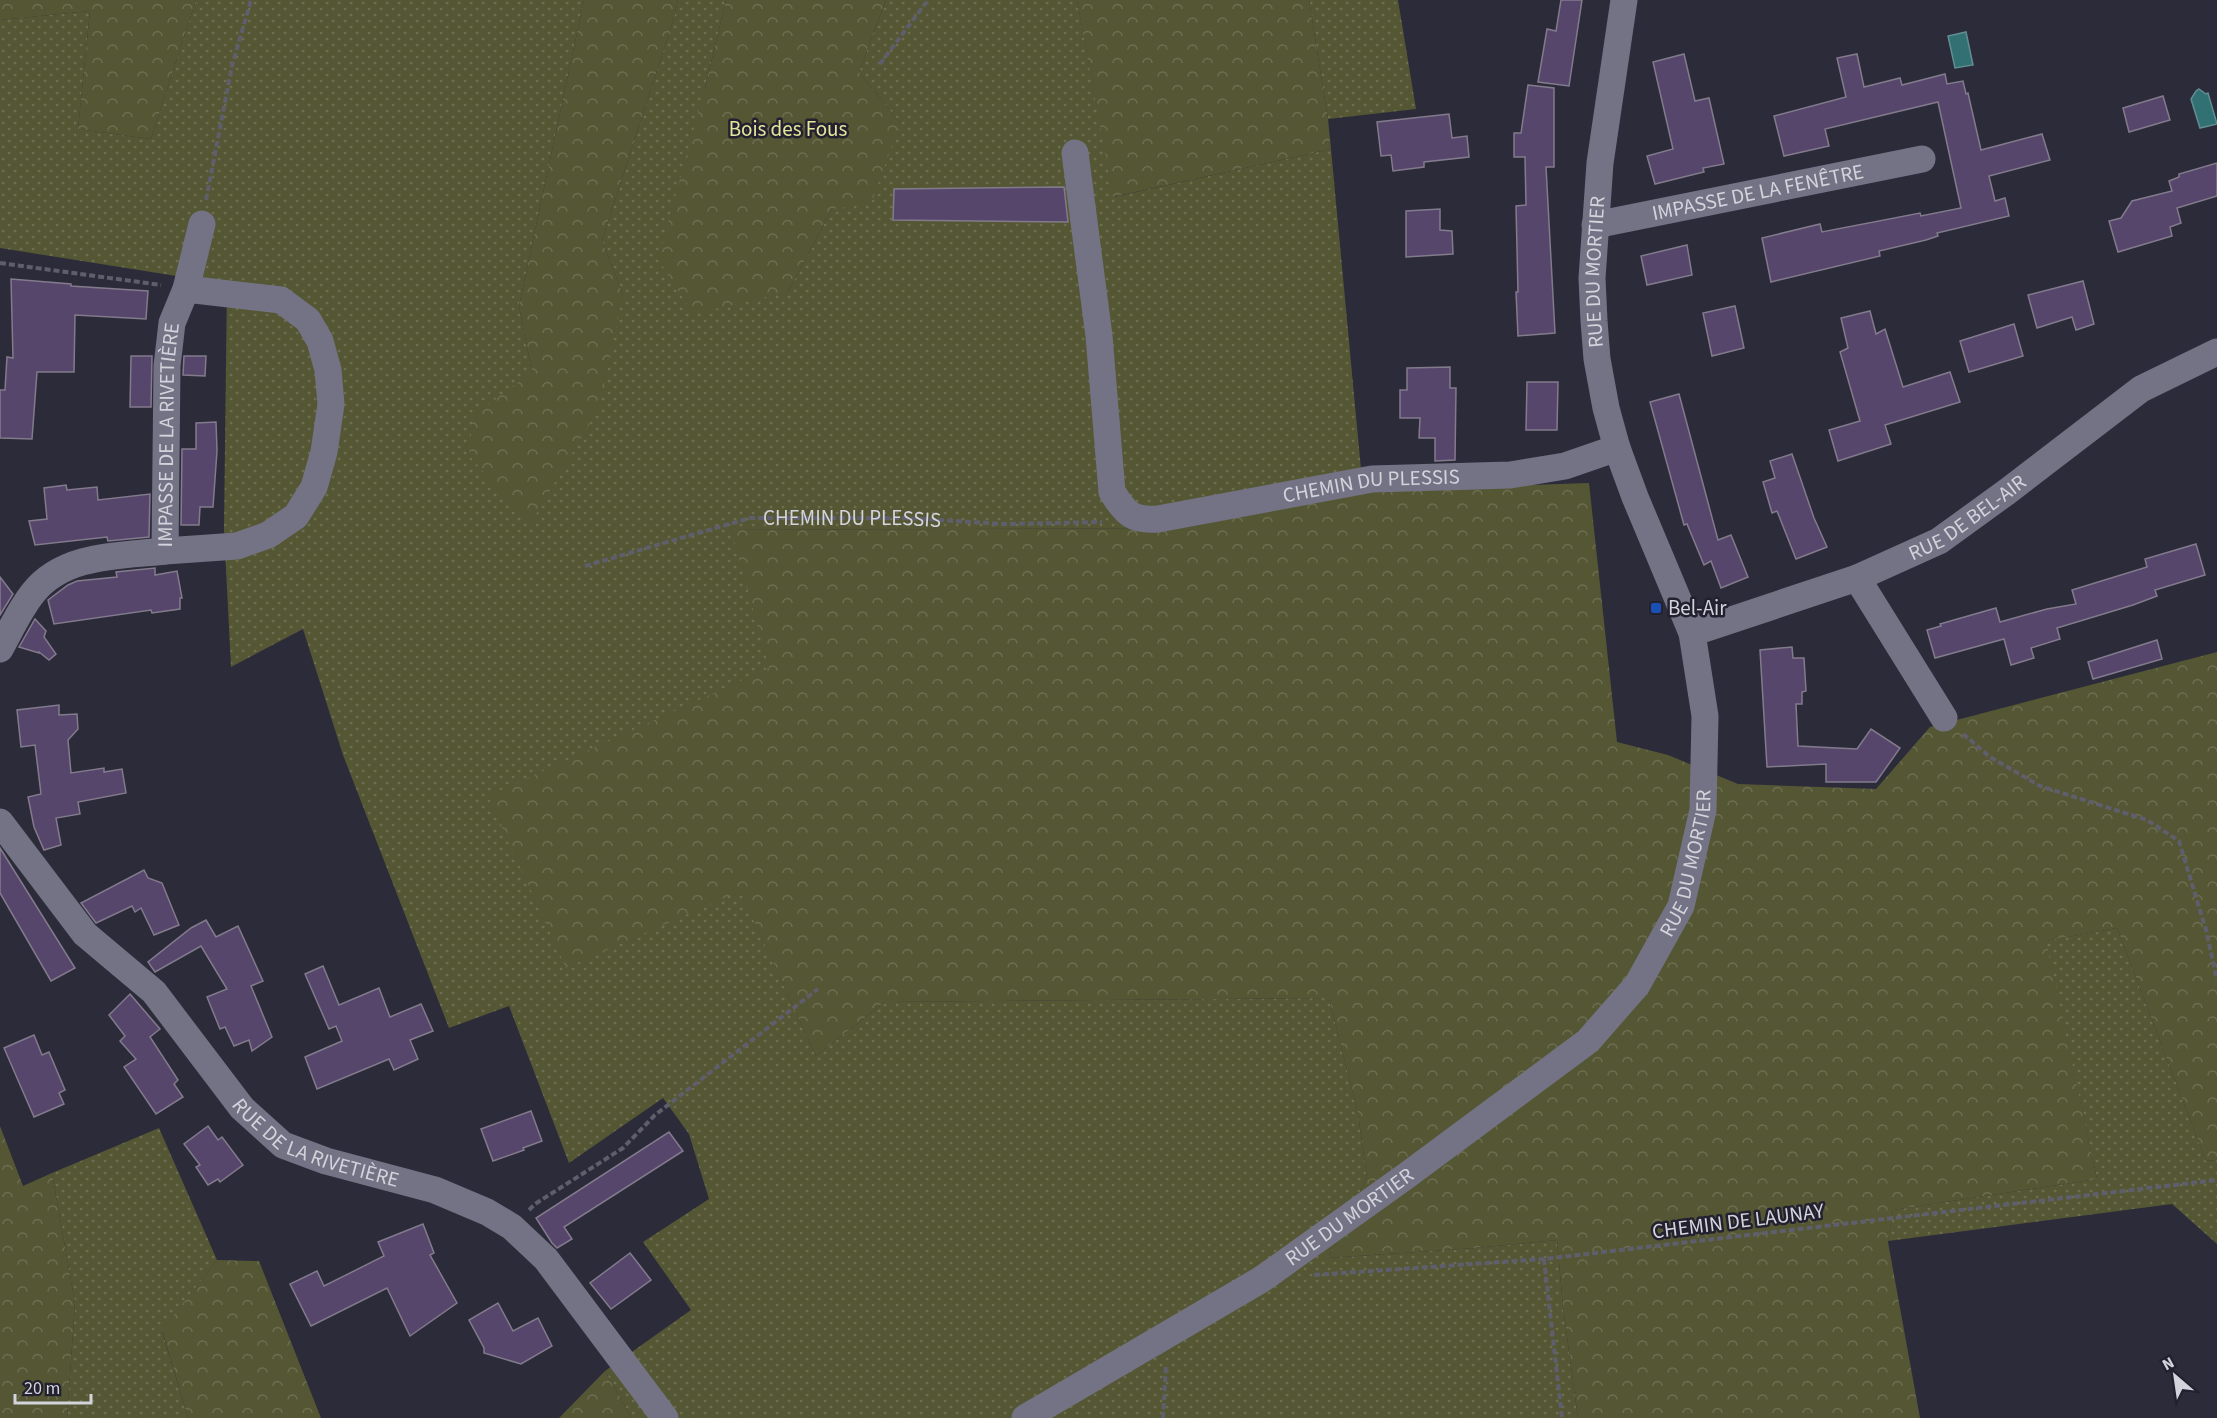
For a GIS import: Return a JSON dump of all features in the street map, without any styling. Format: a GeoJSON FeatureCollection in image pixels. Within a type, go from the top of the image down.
{"type":"FeatureCollection","features":[{"type":"Feature","properties":{"kind":"street","name":"RUE DU MORTIER"},"geometry":{"type":"LineString","coordinates":[[1025,1418],[1262,1279],[1588,1041],[1636,985],[1681,906],[1703,810],[1705,716],[1692,633],[1617,448],[1604,400],[1597,359],[1592,278],[1594,225],[1600,163],[1624,0]]}},
{"type":"Feature","properties":{"kind":"street"},"geometry":{"type":"LineString","coordinates":[[1075,153],[1099,336],[1112,492],[1125,512]]}},
{"type":"Feature","properties":{"kind":"street","name":"IMPASSE DE LA FENÊTRE"},"geometry":{"type":"LineString","coordinates":[[1594,225],[1922,159]]}},
{"type":"Feature","properties":{"kind":"street","name":"IMPASSE DE LA RIVETIÈRE"},"geometry":{"type":"LineString","coordinates":[[0,649],[33,593],[60,570],[86,560],[165,550],[167,366],[172,323],[186,289],[202,224]]}},
{"type":"Feature","properties":{"kind":"street"},"geometry":{"type":"LineString","coordinates":[[165,550],[237,546],[268,536],[296,516],[314,487],[324,452],[331,404],[328,370],[320,341],[308,320],[281,300],[186,289]]}},
{"type":"Feature","properties":{"kind":"street","name":"RUE DE BEL-AIR"},"geometry":{"type":"LineString","coordinates":[[1692,633],[1857,578],[1939,541],[2141,389],[2217,352]]}},
{"type":"Feature","properties":{"kind":"street","name":"CHEMIN DU PLESSIS"},"geometry":{"type":"LineString","coordinates":[[1125,512],[1140,521],[1372,479],[1510,475],[1565,466],[1617,448]]}},
{"type":"Feature","properties":{"kind":"street"},"geometry":{"type":"LineString","coordinates":[[1857,578],[1944,718]]}},
{"type":"Feature","properties":{"kind":"street","name":"RUE DE LA RIVETIÈRE"},"geometry":{"type":"LineString","coordinates":[[0,822],[85,934],[154,992],[243,1108],[283,1145],[326,1161],[435,1190],[487,1212],[512,1227],[546,1259],[665,1418]]}},
{"type":"Feature","properties":{"kind":"path"},"geometry":{"type":"LineString","coordinates":[[202,224],[232,66],[251,0]]}},
{"type":"Feature","properties":{"kind":"path"},"geometry":{"type":"LineString","coordinates":[[880,64],[928,0]]}},
{"type":"Feature","properties":{"kind":"path"},"geometry":{"type":"LineString","coordinates":[[0,263],[186,289]]}},
{"type":"Feature","properties":{"kind":"path","name":"CHEMIN DU PLESSIS"},"geometry":{"type":"LineString","coordinates":[[585,566],[750,518],[905,518],[1015,524],[1103,522],[1125,512]]}},
{"type":"Feature","properties":{"kind":"path"},"geometry":{"type":"LineString","coordinates":[[1944,718],[1990,757],[2040,786],[2147,820],[2179,840],[2206,930],[2217,980]]}},
{"type":"Feature","properties":{"kind":"path"},"geometry":{"type":"LineString","coordinates":[[512,1227],[535,1204],[623,1148],[655,1115],[818,989]]}},
{"type":"Feature","properties":{"kind":"path","name":"CHEMIN DE LAUNAY"},"geometry":{"type":"LineString","coordinates":[[1309,1276],[1544,1259],[2217,1180]]}},
{"type":"Feature","properties":{"kind":"path"},"geometry":{"type":"LineString","coordinates":[[1544,1259],[1562,1418]]}},
{"type":"Feature","properties":{"kind":"path"},"geometry":{"type":"LineString","coordinates":[[1163,1418],[1168,1333]]}},
{"type":"Feature","properties":{"kind":"green space"},"geometry":{"type":"Polygon","coordinates":[[[0,0],[196,0],[151,139],[78,129],[90,11],[0,20],[0,0]]]}},
{"type":"Feature","properties":{"kind":"green space"},"geometry":{"type":"Polygon","coordinates":[[[196,0],[584,0],[519,306],[532,372],[469,456],[623,295],[602,240],[678,0],[726,0],[705,88],[788,292],[832,209],[900,123],[859,72],[886,0],[1077,0],[1114,197],[1331,149],[1363,491],[1183,528],[732,530],[770,668],[488,797],[740,890],[816,1056],[885,1002],[1329,998],[1358,1114],[1367,1177],[1328,1258],[1557,1240],[1563,1307],[1578,1418],[632,1418],[605,1371],[691,1310],[643,1242],[709,1199],[689,1134],[663,1098],[569,1163],[509,1006],[449,1028],[343,755],[303,629],[231,667],[224,530],[227,284],[0,248],[0,20],[90,11],[78,129],[151,139],[196,0]]]}},
{"type":"Feature","properties":{"kind":"green space"},"geometry":{"type":"Polygon","coordinates":[[[584,0],[678,0],[602,240],[623,295],[599,408],[529,526],[469,455],[473,416],[532,372],[519,306],[584,0]]]}},
{"type":"Feature","properties":{"kind":"green space","name":"Bois des Fous"},"geometry":{"type":"Polygon","coordinates":[[[726,0],[886,0],[859,72],[900,123],[871,204],[832,209],[788,292],[693,314],[658,259],[705,88],[726,0]]]}},
{"type":"Feature","properties":{"kind":"green space"},"geometry":{"type":"Polygon","coordinates":[[[1077,0],[1309,0],[1331,149],[1113,197],[1077,0]]]}},
{"type":"Feature","properties":{"kind":"green space"},"geometry":{"type":"Polygon","coordinates":[[[1309,0],[1398,0],[1416,109],[1328,119],[1309,0]]]}},
{"type":"Feature","properties":{"kind":"green space"},"geometry":{"type":"Polygon","coordinates":[[[1589,483],[1617,742],[1668,755],[1738,784],[1876,789],[1930,727],[2217,652],[2217,1160],[2206,1161],[2117,928],[2046,941],[2097,1179],[1893,1210],[1888,1242],[1920,1418],[1578,1418],[1563,1307],[1557,1240],[1328,1258],[1367,1177],[1358,1114],[1329,998],[885,1002],[816,1056],[740,891],[566,968],[488,796],[769,668],[731,530],[1183,528],[1363,491],[1589,483]]]}},
{"type":"Feature","properties":{"kind":"green space"},"geometry":{"type":"Polygon","coordinates":[[[2117,928],[2206,1161],[2217,1160],[2217,1244],[2172,1204],[1888,1241],[1893,1210],[2097,1179],[2045,941],[2117,928]]]}},
{"type":"Feature","properties":{"kind":"green space"},"geometry":{"type":"Polygon","coordinates":[[[0,1126],[23,1186],[52,1173],[75,1303],[67,1418],[0,1418],[0,1126]]]}},
{"type":"Feature","properties":{"kind":"green space"},"geometry":{"type":"Polygon","coordinates":[[[159,1128],[217,1260],[162,1331],[188,1418],[67,1418],[75,1303],[52,1173],[159,1128]]]}},
{"type":"Feature","properties":{"kind":"green space"},"geometry":{"type":"Polygon","coordinates":[[[217,1260],[259,1261],[321,1418],[188,1418],[162,1330],[217,1260]]]}},
{"type":"Feature","properties":{"kind":"green space"},"geometry":{"type":"Polygon","coordinates":[[[605,1371],[632,1418],[559,1418],[605,1371]]]}},
{"type":"Feature","properties":{"kind":"shaded area"},"geometry":{"type":"Polygon","coordinates":[[[1966,32],[1973,65],[1955,68],[1948,36],[1966,32]]]}},
{"type":"Feature","properties":{"kind":"shaded area"},"geometry":{"type":"Polygon","coordinates":[[[2199,89],[2208,93],[2217,124],[2200,128],[2191,99],[2199,89]]]}},
{"type":"Feature","properties":{"kind":"building"},"geometry":{"type":"Polygon","coordinates":[[[1561,0],[1582,0],[1569,86],[1538,82],[1547,29],[1556,31],[1561,0]]]}},
{"type":"Feature","properties":{"kind":"building"},"geometry":{"type":"Polygon","coordinates":[[[1684,54],[1695,101],[1709,98],[1724,164],[1703,168],[1704,172],[1655,184],[1647,156],[1673,149],[1653,62],[1684,54]]]}},
{"type":"Feature","properties":{"kind":"building"},"geometry":{"type":"Polygon","coordinates":[[[1857,54],[1864,87],[1900,78],[1902,85],[1945,74],[1947,84],[1963,81],[1966,94],[1968,93],[1981,150],[2042,134],[2050,160],[1989,176],[1995,201],[2005,198],[2009,216],[1937,233],[1938,236],[1926,240],[1879,251],[1880,256],[1771,282],[1762,238],[1820,224],[1822,232],[1920,213],[1921,216],[1961,208],[1938,102],[1825,129],[1829,146],[1784,156],[1774,116],[1846,97],[1837,58],[1857,54]]]}},
{"type":"Feature","properties":{"kind":"building"},"geometry":{"type":"Polygon","coordinates":[[[1528,85],[1554,88],[1554,167],[1546,167],[1555,333],[1518,336],[1516,206],[1526,205],[1525,157],[1514,157],[1514,133],[1521,133],[1528,85]]]}},
{"type":"Feature","properties":{"kind":"building"},"geometry":{"type":"Polygon","coordinates":[[[2163,96],[2170,120],[2129,132],[2123,108],[2163,96]]]}},
{"type":"Feature","properties":{"kind":"building"},"geometry":{"type":"Polygon","coordinates":[[[1449,114],[1452,138],[1467,136],[1469,157],[1424,162],[1424,167],[1393,171],[1391,155],[1381,156],[1377,122],[1449,114]]]}},
{"type":"Feature","properties":{"kind":"building"},"geometry":{"type":"Polygon","coordinates":[[[2217,163],[2217,196],[2177,208],[2181,223],[2170,227],[2172,236],[2118,252],[2109,221],[2121,218],[2132,201],[2172,191],[2169,181],[2179,177],[2179,174],[2217,163]]]}},
{"type":"Feature","properties":{"kind":"building"},"geometry":{"type":"Polygon","coordinates":[[[1064,187],[1068,222],[893,220],[894,189],[1064,187]]]}},
{"type":"Feature","properties":{"kind":"building"},"geometry":{"type":"Polygon","coordinates":[[[1440,209],[1440,230],[1452,231],[1453,254],[1406,257],[1406,211],[1440,209]]]}},
{"type":"Feature","properties":{"kind":"building"},"geometry":{"type":"Polygon","coordinates":[[[1687,245],[1692,275],[1647,285],[1641,256],[1687,245]]]}},
{"type":"Feature","properties":{"kind":"building"},"geometry":{"type":"Polygon","coordinates":[[[11,279],[148,291],[146,319],[75,315],[74,372],[37,372],[32,439],[0,438],[0,390],[5,390],[7,357],[13,358],[11,279]]]}},
{"type":"Feature","properties":{"kind":"building"},"geometry":{"type":"Polygon","coordinates":[[[2083,281],[2094,324],[2076,330],[2072,317],[2037,328],[2028,295],[2083,281]]]}},
{"type":"Feature","properties":{"kind":"building"},"geometry":{"type":"Polygon","coordinates":[[[1735,306],[1744,348],[1712,356],[1703,313],[1735,306]]]}},
{"type":"Feature","properties":{"kind":"building"},"geometry":{"type":"Polygon","coordinates":[[[1870,311],[1876,334],[1885,329],[1903,387],[1950,372],[1960,402],[1885,425],[1891,444],[1838,461],[1829,430],[1860,421],[1840,352],[1848,348],[1841,318],[1870,311]]]}},
{"type":"Feature","properties":{"kind":"building"},"geometry":{"type":"Polygon","coordinates":[[[2014,324],[2023,356],[1969,372],[1960,341],[2014,324]]]}},
{"type":"Feature","properties":{"kind":"building"},"geometry":{"type":"Polygon","coordinates":[[[131,356],[152,356],[151,407],[130,407],[131,356]]]}},
{"type":"Feature","properties":{"kind":"building"},"geometry":{"type":"Polygon","coordinates":[[[184,356],[206,356],[205,376],[183,375],[184,356]]]}},
{"type":"Feature","properties":{"kind":"building"},"geometry":{"type":"Polygon","coordinates":[[[1450,367],[1450,388],[1456,388],[1455,460],[1435,461],[1435,438],[1419,438],[1420,418],[1400,418],[1400,390],[1407,390],[1407,368],[1450,367]]]}},
{"type":"Feature","properties":{"kind":"building"},"geometry":{"type":"Polygon","coordinates":[[[1527,382],[1558,382],[1557,430],[1526,430],[1527,382]]]}},
{"type":"Feature","properties":{"kind":"building"},"geometry":{"type":"Polygon","coordinates":[[[1679,394],[1718,540],[1731,535],[1748,577],[1721,588],[1711,561],[1704,565],[1687,524],[1684,525],[1650,402],[1679,394]]]}},
{"type":"Feature","properties":{"kind":"building"},"geometry":{"type":"Polygon","coordinates":[[[216,422],[217,451],[213,507],[200,507],[199,525],[181,525],[182,449],[196,449],[196,423],[216,422]]]}},
{"type":"Feature","properties":{"kind":"building"},"geometry":{"type":"Polygon","coordinates":[[[1792,454],[1814,518],[1827,547],[1796,559],[1777,511],[1772,513],[1763,482],[1775,478],[1770,461],[1792,454]]]}},
{"type":"Feature","properties":{"kind":"building"},"geometry":{"type":"Polygon","coordinates":[[[66,485],[67,490],[97,487],[98,500],[150,494],[149,537],[108,541],[107,537],[35,545],[29,521],[47,519],[44,488],[66,485]]]}},
{"type":"Feature","properties":{"kind":"building"},"geometry":{"type":"Polygon","coordinates":[[[2196,544],[2205,575],[2155,590],[2157,596],[2133,605],[2057,628],[2060,639],[2031,648],[2034,658],[2011,665],[2004,639],[1935,658],[1927,630],[1941,626],[1940,624],[1996,608],[2000,622],[2047,609],[2076,604],[2072,590],[2147,567],[2145,559],[2196,544]]]}},
{"type":"Feature","properties":{"kind":"building"},"geometry":{"type":"Polygon","coordinates":[[[155,568],[155,575],[177,571],[182,598],[180,598],[180,609],[152,613],[151,610],[54,624],[48,600],[68,585],[77,581],[117,577],[116,572],[155,568]]]}},
{"type":"Feature","properties":{"kind":"building"},"geometry":{"type":"Polygon","coordinates":[[[0,577],[13,594],[0,615],[0,577]]]}},
{"type":"Feature","properties":{"kind":"building"},"geometry":{"type":"Polygon","coordinates":[[[35,619],[46,631],[44,637],[56,654],[49,660],[39,652],[19,647],[35,619]]]}},
{"type":"Feature","properties":{"kind":"building"},"geometry":{"type":"Polygon","coordinates":[[[2157,640],[2162,659],[2093,679],[2088,662],[2157,640]]]}},
{"type":"Feature","properties":{"kind":"building"},"geometry":{"type":"Polygon","coordinates":[[[1792,647],[1793,658],[1804,658],[1806,691],[1802,692],[1802,704],[1796,704],[1798,746],[1857,749],[1871,729],[1900,748],[1876,782],[1826,782],[1826,764],[1767,767],[1760,650],[1792,647]]]}},
{"type":"Feature","properties":{"kind":"building"},"geometry":{"type":"Polygon","coordinates":[[[59,705],[59,715],[77,714],[78,729],[68,740],[71,773],[104,768],[104,772],[122,769],[126,793],[78,802],[80,814],[56,818],[61,845],[44,850],[34,827],[28,797],[41,794],[35,745],[21,747],[17,710],[59,705]]]}},
{"type":"Feature","properties":{"kind":"building"},"geometry":{"type":"Polygon","coordinates":[[[0,848],[75,968],[51,981],[0,893],[0,848]]]}},
{"type":"Feature","properties":{"kind":"building"},"geometry":{"type":"Polygon","coordinates":[[[144,870],[148,878],[162,883],[179,925],[154,935],[141,908],[135,912],[132,906],[96,923],[81,903],[144,870]]]}},
{"type":"Feature","properties":{"kind":"building"},"geometry":{"type":"Polygon","coordinates":[[[206,920],[216,937],[238,926],[263,981],[251,986],[272,1037],[252,1051],[249,1040],[234,1046],[225,1027],[220,1029],[207,997],[227,989],[201,946],[155,972],[148,962],[191,928],[206,920]]]}},
{"type":"Feature","properties":{"kind":"building"},"geometry":{"type":"Polygon","coordinates":[[[323,966],[339,1005],[379,988],[390,1017],[421,1004],[433,1031],[410,1040],[418,1059],[394,1070],[389,1059],[317,1089],[305,1057],[342,1041],[336,1026],[329,1029],[305,974],[323,966]]]}},
{"type":"Feature","properties":{"kind":"building"},"geometry":{"type":"Polygon","coordinates":[[[130,994],[160,1029],[150,1037],[178,1080],[174,1084],[183,1097],[156,1114],[124,1067],[136,1059],[120,1041],[125,1036],[109,1015],[130,994]]]}},
{"type":"Feature","properties":{"kind":"building"},"geometry":{"type":"Polygon","coordinates":[[[34,1035],[42,1055],[49,1052],[65,1090],[59,1093],[64,1104],[34,1117],[4,1048],[34,1035]]]}},
{"type":"Feature","properties":{"kind":"building"},"geometry":{"type":"Polygon","coordinates":[[[531,1111],[542,1141],[493,1161],[481,1129],[531,1111]]]}},
{"type":"Feature","properties":{"kind":"building"},"geometry":{"type":"Polygon","coordinates":[[[208,1126],[218,1140],[222,1137],[243,1165],[220,1182],[218,1179],[208,1185],[196,1167],[200,1165],[184,1144],[208,1126]]]}},
{"type":"Feature","properties":{"kind":"building"},"geometry":{"type":"Polygon","coordinates":[[[669,1132],[683,1151],[564,1227],[572,1239],[557,1248],[552,1243],[536,1218],[669,1132]]]}},
{"type":"Feature","properties":{"kind":"building"},"geometry":{"type":"Polygon","coordinates":[[[423,1224],[434,1253],[430,1255],[457,1303],[410,1336],[387,1288],[311,1326],[290,1284],[317,1271],[324,1286],[384,1256],[378,1242],[423,1224]]]}},
{"type":"Feature","properties":{"kind":"building"},"geometry":{"type":"Polygon","coordinates":[[[630,1253],[651,1280],[611,1309],[590,1283],[630,1253]]]}},
{"type":"Feature","properties":{"kind":"building"},"geometry":{"type":"Polygon","coordinates":[[[498,1303],[513,1331],[538,1318],[552,1346],[521,1364],[484,1353],[484,1348],[469,1320],[498,1303]]]}},
{"type":"Feature","properties":{"kind":"place","name":"Bel-Air"},"geometry":{"type":"Point","coordinates":[1656,608]}}]}
